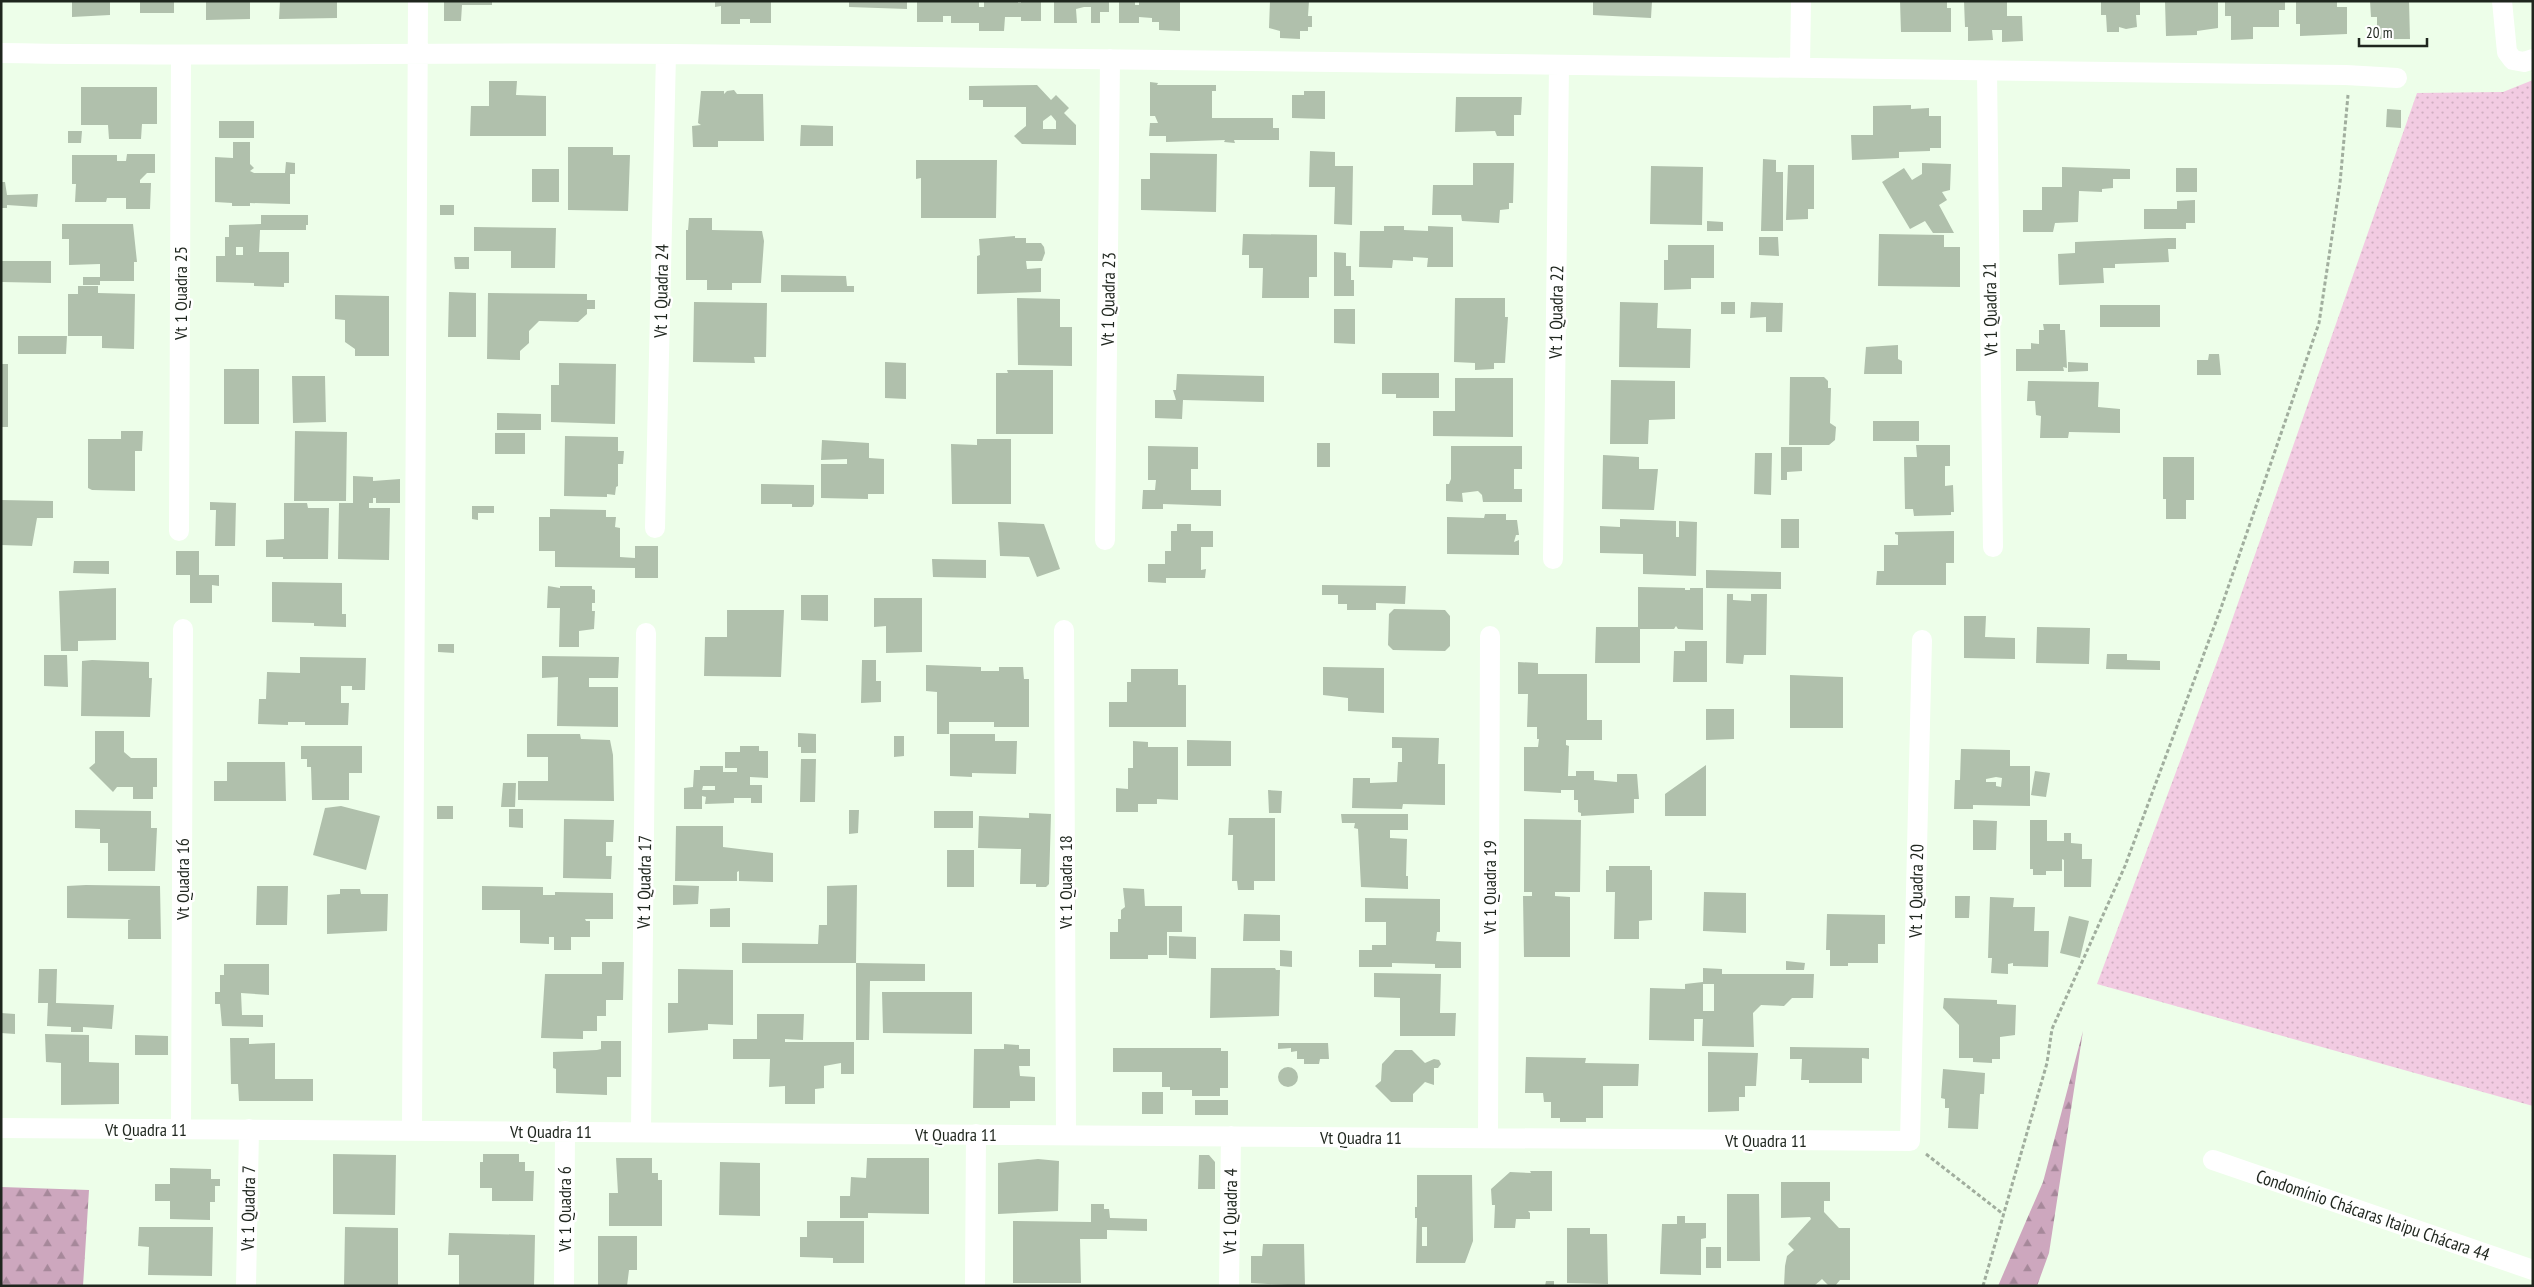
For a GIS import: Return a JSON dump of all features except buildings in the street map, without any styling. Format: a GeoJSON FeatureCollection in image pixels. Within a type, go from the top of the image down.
{"type":"FeatureCollection","features":[{"type":"Feature","properties":{"kind":"street"},"geometry":{"type":"LineString","coordinates":[[412,1130],[418,1]]}},
{"type":"Feature","properties":{"kind":"street"},"geometry":{"type":"LineString","coordinates":[[1800,66],[1801,1]]}},
{"type":"Feature","properties":{"kind":"street"},"geometry":{"type":"LineString","coordinates":[[2502,1],[2507,52],[2514,60],[2524,62],[2533,59]]}},
{"type":"Feature","properties":{"kind":"street"},"geometry":{"type":"LineString","coordinates":[[1,53],[181,56],[666,54],[1558,66],[1800,66],[1987,72],[2346,75],[2397,78]]}},
{"type":"Feature","properties":{"kind":"street","name":"Vt 1 Quadra 24"},"geometry":{"type":"LineString","coordinates":[[655,528],[666,54]]}},
{"type":"Feature","properties":{"kind":"street","name":"Vt 1 Quadra 25"},"geometry":{"type":"LineString","coordinates":[[178,530],[181,56]]}},
{"type":"Feature","properties":{"kind":"street","name":"Vt 1 Quadra 23"},"geometry":{"type":"LineString","coordinates":[[1105,540],[1110,59]]}},
{"type":"Feature","properties":{"kind":"street","name":"Vt 1 Quadra 22"},"geometry":{"type":"LineString","coordinates":[[1554,559],[1558,66]]}},
{"type":"Feature","properties":{"kind":"street","name":"Vt 1 Quadra 21"},"geometry":{"type":"LineString","coordinates":[[1987,72],[1992,546]]}},
{"type":"Feature","properties":{"kind":"street","name":"Vt Quadra 16"},"geometry":{"type":"LineString","coordinates":[[181,1129],[183,629]]}},
{"type":"Feature","properties":{"kind":"street","name":"Vt 1 Quadra 18"},"geometry":{"type":"LineString","coordinates":[[1064,630],[1066,1135]]}},
{"type":"Feature","properties":{"kind":"street","name":"Vt 1 Quadra 17"},"geometry":{"type":"LineString","coordinates":[[641,1132],[646,633]]}},
{"type":"Feature","properties":{"kind":"street","name":"Vt 1 Quadra 19"},"geometry":{"type":"LineString","coordinates":[[1488,1138],[1490,636]]}},
{"type":"Feature","properties":{"kind":"street","name":"Vt 1 Quadra 20"},"geometry":{"type":"LineString","coordinates":[[1910,1141],[1922,640]]}},
{"type":"Feature","properties":{"kind":"street","name":"Vt Quadra 11"},"geometry":{"type":"LineString","coordinates":[[1,1128],[1910,1141]]}},
{"type":"Feature","properties":{"kind":"street","name":"Vt 1 Quadra 7"},"geometry":{"type":"LineString","coordinates":[[246,1286],[249,1129]]}},
{"type":"Feature","properties":{"kind":"street","name":"Vt 1 Quadra 6"},"geometry":{"type":"LineString","coordinates":[[564,1286],[565,1131]]}},
{"type":"Feature","properties":{"kind":"street"},"geometry":{"type":"LineString","coordinates":[[975,1286],[976,1134]]}},
{"type":"Feature","properties":{"kind":"street","name":"Vt 1 Quadra 4"},"geometry":{"type":"LineString","coordinates":[[1229,1286],[1231,1136]]}},
{"type":"Feature","properties":{"kind":"street","name":"Condomínio Chácaras Itaipu Chácara 44"},"geometry":{"type":"LineString","coordinates":[[2213,1160],[2533,1270]]}},
{"type":"Feature","properties":{"kind":"path"},"geometry":{"type":"LineString","coordinates":[[1983,1286],[2047,1063],[2052,1029],[2125,866],[2150,801],[2221,608],[2319,323],[2340,183],[2349,90],[2346,75]]}},
{"type":"Feature","properties":{"kind":"path"},"geometry":{"type":"LineString","coordinates":[[1910,1141],[2003,1214]]}},
{"type":"Feature","properties":{"kind":"shaded area"},"geometry":{"type":"Polygon","coordinates":[[[2533,80],[2533,1106],[2097,984],[2224,643],[2417,93],[2503,92],[2533,80]]]}},
{"type":"Feature","properties":{"kind":"green space"},"geometry":{"type":"Polygon","coordinates":[[[2083,1031],[2049,1253],[2037,1286],[1998,1286],[2043,1182],[2083,1031]]]}},
{"type":"Feature","properties":{"kind":"green space"},"geometry":{"type":"Polygon","coordinates":[[[1,1187],[89,1190],[83,1286],[1,1286],[1,1187]]]}}]}
